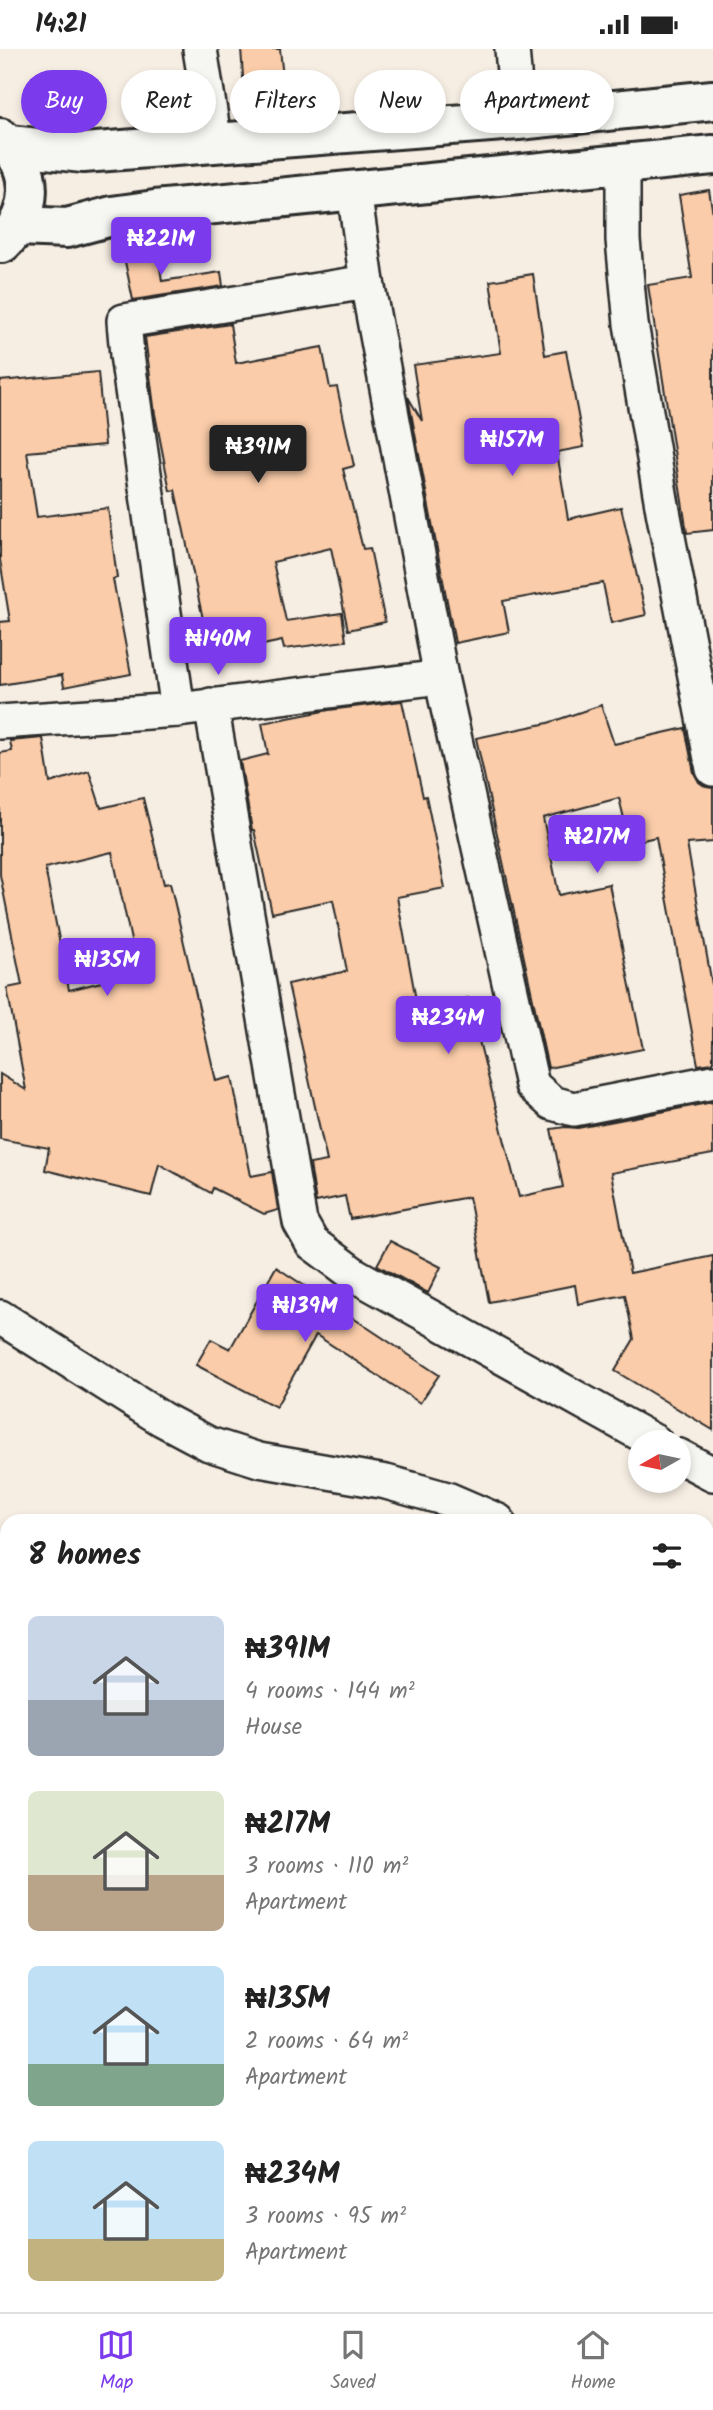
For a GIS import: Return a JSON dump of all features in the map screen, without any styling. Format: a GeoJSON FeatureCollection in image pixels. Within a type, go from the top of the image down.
{"type":"FeatureCollection","features":[{"type":"Feature","properties":{"kind":"highway"},"geometry":{"type":"LineString","coordinates":[[614,110],[713,100]]}},
{"type":"Feature","properties":{"kind":"highway"},"geometry":{"type":"LineString","coordinates":[[5,142],[83,153],[460,124]]}},
{"type":"Feature","properties":{"kind":"highway"},"geometry":{"type":"LineString","coordinates":[[5,142],[22,163],[28,184],[27,206],[9,235]]}},
{"type":"Feature","properties":{"kind":"highway"},"geometry":{"type":"LineString","coordinates":[[9,235],[67,228],[134,213],[713,155]]}},
{"type":"Feature","properties":{"kind":"street"},"geometry":{"type":"LineString","coordinates":[[200,49],[215,143]]}},
{"type":"Feature","properties":{"kind":"street"},"geometry":{"type":"LineString","coordinates":[[512,49],[514,70]]}},
{"type":"Feature","properties":{"kind":"street"},"geometry":{"type":"LineString","coordinates":[[623,164],[623,240],[631,324],[701,654],[713,769]]}},
{"type":"Feature","properties":{"kind":"street"},"geometry":{"type":"LineString","coordinates":[[354,191],[367,282],[441,677],[532,1085],[552,1103],[574,1109],[713,1081]]}},
{"type":"Feature","properties":{"kind":"street"},"geometry":{"type":"LineString","coordinates":[[178,710],[124,321],[367,282]]}},
{"type":"Feature","properties":{"kind":"street"},"geometry":{"type":"LineString","coordinates":[[0,722],[178,710],[441,677]]}},
{"type":"Feature","properties":{"kind":"street"},"geometry":{"type":"LineString","coordinates":[[211,705],[300,1222],[312,1243],[355,1276],[633,1430]]}},
{"type":"Feature","properties":{"kind":"street"},"geometry":{"type":"LineString","coordinates":[[0,1317],[162,1419],[209,1444],[259,1461],[386,1482],[447,1499],[482,1514]]}},
{"type":"Feature","properties":{"kind":"street"},"geometry":{"type":"LineString","coordinates":[[691,1463],[713,1475]]}},
{"type":"Feature","properties":{"kind":"building"},"geometry":{"type":"Polygon","coordinates":[[[241,49],[280,49],[282,70],[243,70],[241,49]]]}},
{"type":"Feature","properties":{"kind":"building"},"geometry":{"type":"Polygon","coordinates":[[[709,190],[713,214],[713,530],[687,533],[648,285],[692,278],[679,195],[709,190]]]}},
{"type":"Feature","properties":{"kind":"building"},"geometry":{"type":"Polygon","coordinates":[[[157,248],[162,281],[221,272],[223,286],[133,300],[123,252],[157,248]]]}},
{"type":"Feature","properties":{"kind":"building"},"geometry":{"type":"Polygon","coordinates":[[[533,274],[545,355],[566,351],[584,447],[557,452],[568,519],[621,507],[646,615],[611,623],[603,583],[503,601],[509,632],[455,643],[408,397],[422,421],[413,365],[501,353],[490,281],[533,274]]]}},
{"type":"Feature","properties":{"kind":"building"},"geometry":{"type":"Polygon","coordinates":[[[230,324],[236,363],[322,347],[330,388],[337,387],[354,466],[343,469],[363,549],[370,548],[385,622],[348,630],[331,548],[273,562],[286,621],[342,613],[346,641],[284,649],[282,641],[211,656],[175,490],[170,491],[155,414],[145,337],[230,324]]]}},
{"type":"Feature","properties":{"kind":"building"},"geometry":{"type":"Polygon","coordinates":[[[98,372],[105,445],[27,452],[37,517],[108,508],[117,578],[113,579],[131,674],[64,687],[62,675],[0,685],[0,622],[10,621],[0,560],[0,381],[98,372]]]}},
{"type":"Feature","properties":{"kind":"building"},"geometry":{"type":"Polygon","coordinates":[[[402,701],[423,797],[426,796],[445,888],[397,897],[418,1011],[468,998],[519,1197],[563,1187],[551,1129],[578,1128],[713,1102],[713,1154],[611,1173],[630,1273],[713,1256],[713,1430],[615,1371],[634,1339],[625,1295],[578,1304],[575,1285],[489,1302],[469,1197],[350,1219],[345,1196],[316,1202],[310,1164],[327,1161],[288,984],[347,971],[333,900],[272,913],[252,830],[240,761],[268,754],[262,723],[329,710],[402,701]]]}},
{"type":"Feature","properties":{"kind":"building"},"geometry":{"type":"Polygon","coordinates":[[[601,705],[614,744],[685,728],[694,773],[699,782],[713,788],[713,842],[687,844],[713,990],[713,1063],[698,1065],[656,837],[630,843],[619,798],[543,818],[559,895],[609,884],[643,1049],[548,1068],[476,738],[548,723],[601,705]]]}},
{"type":"Feature","properties":{"kind":"building"},"geometry":{"type":"Polygon","coordinates":[[[43,738],[50,783],[89,771],[101,808],[143,798],[164,884],[170,883],[216,1081],[232,1077],[251,1176],[272,1172],[278,1210],[264,1214],[213,1188],[211,1193],[159,1164],[151,1196],[45,1170],[49,1148],[0,1139],[0,1074],[26,1090],[7,988],[22,985],[0,875],[0,753],[12,751],[10,741],[43,738]],[[112,852],[45,868],[69,990],[138,973],[112,852]]]}},
{"type":"Feature","properties":{"kind":"building"},"geometry":{"type":"Polygon","coordinates":[[[390,1241],[441,1267],[428,1293],[377,1265],[390,1241]]]}},
{"type":"Feature","properties":{"kind":"building"},"geometry":{"type":"Polygon","coordinates":[[[276,1267],[439,1375],[420,1403],[316,1335],[276,1407],[196,1365],[211,1339],[230,1349],[276,1267]]]}}]}
